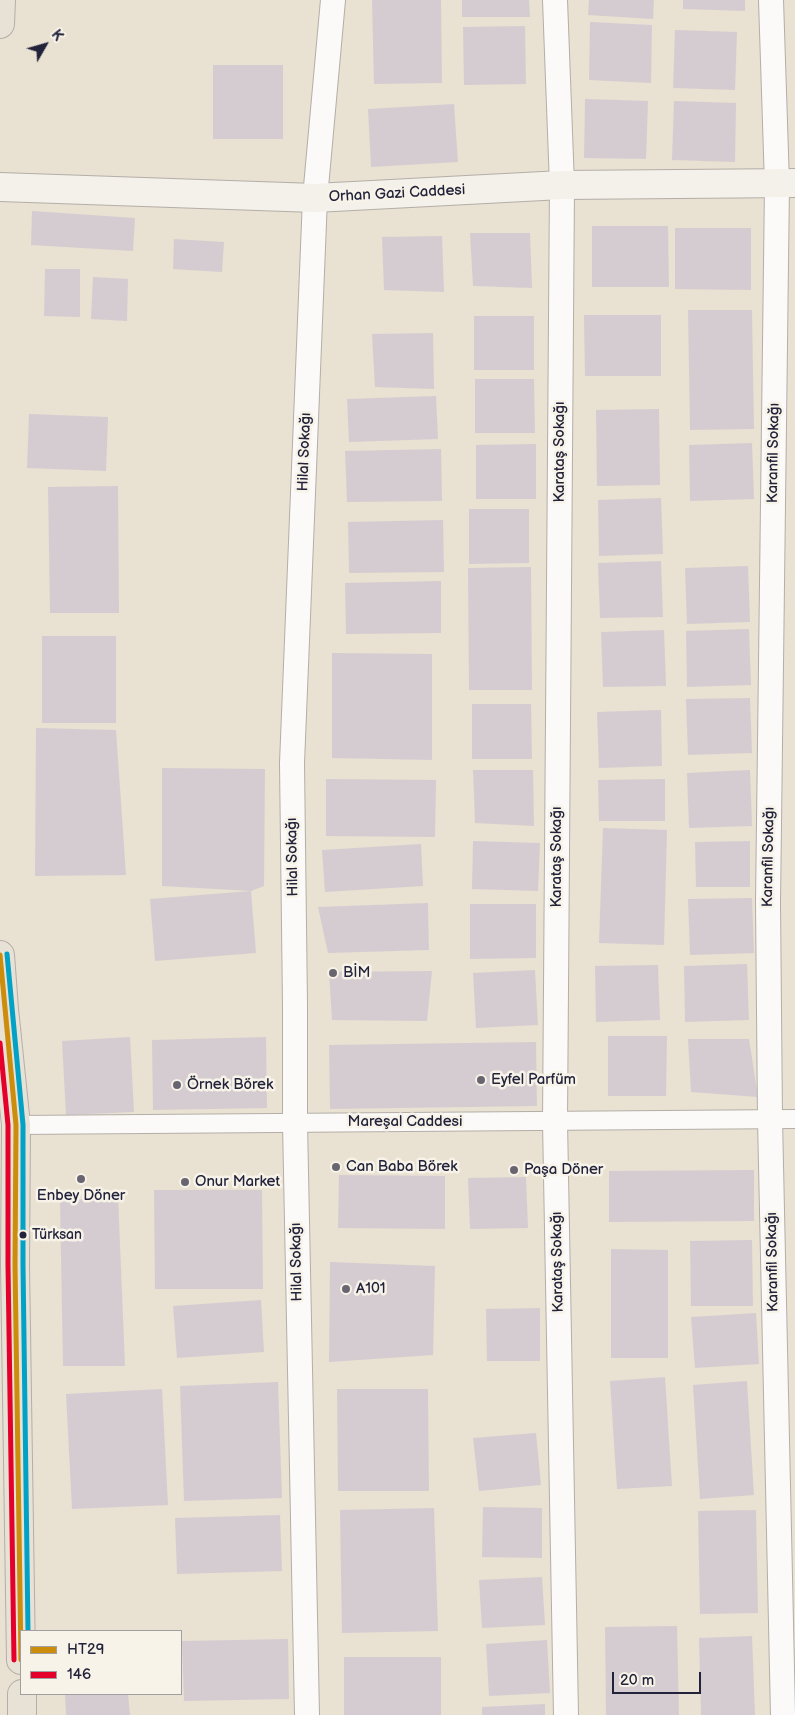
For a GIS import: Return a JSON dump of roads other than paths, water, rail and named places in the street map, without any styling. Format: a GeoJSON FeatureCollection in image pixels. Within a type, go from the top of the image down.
{"type":"FeatureCollection","features":[{"type":"Feature","properties":{"kind":"main road"},"geometry":{"type":"LineString","coordinates":[[0,24],[1,0]]}},
{"type":"Feature","properties":{"kind":"main road","name":"Orhan Gazi Caddesi"},"geometry":{"type":"LineString","coordinates":[[0,187],[315,198],[562,185],[786,184]]}},
{"type":"Feature","properties":{"kind":"main road"},"geometry":{"type":"LineString","coordinates":[[0,955],[16,1125],[14,1265],[20,1630]]}},
{"type":"Feature","properties":{"kind":"main road"},"geometry":{"type":"LineString","coordinates":[[22,1695],[22,1715]]}},
{"type":"Feature","properties":{"kind":"street","name":"Hilal Sokağı"},"geometry":{"type":"LineString","coordinates":[[307,1715],[294,1123],[295,1006],[292,763],[315,198],[333,0]]}},
{"type":"Feature","properties":{"kind":"street","name":"Karataş Sokağı"},"geometry":{"type":"LineString","coordinates":[[556,0],[562,185],[555,1121],[566,1715]]}},
{"type":"Feature","properties":{"kind":"street","name":"Karanfil Sokağı"},"geometry":{"type":"LineString","coordinates":[[771,0],[786,184],[768,903],[770,1119],[783,1715]]}},
{"type":"Feature","properties":{"kind":"street","name":"Mareşal Caddesi"},"geometry":{"type":"LineString","coordinates":[[16,1125],[795,1119]]}},
{"type":"Feature","properties":{"kind":"place","name":"BİM"},"geometry":{"type":"Point","coordinates":[333,973]}},
{"type":"Feature","properties":{"kind":"place","name":"Eyfel Parfüm"},"geometry":{"type":"Point","coordinates":[481,1080]}},
{"type":"Feature","properties":{"kind":"place","name":"Örnek Börek"},"geometry":{"type":"Point","coordinates":[177,1085]}},
{"type":"Feature","properties":{"kind":"place","name":"Can Baba Börek"},"geometry":{"type":"Point","coordinates":[336,1167]}},
{"type":"Feature","properties":{"kind":"place","name":"Paşa Döner"},"geometry":{"type":"Point","coordinates":[514,1170]}},
{"type":"Feature","properties":{"kind":"place","name":"Enbey Döner"},"geometry":{"type":"Point","coordinates":[81,1179]}},
{"type":"Feature","properties":{"kind":"place","name":"Onur Market"},"geometry":{"type":"Point","coordinates":[185,1182]}},
{"type":"Feature","properties":{"kind":"place","name":"Türksan"},"geometry":{"type":"Point","coordinates":[23,1235]}},
{"type":"Feature","properties":{"kind":"place","name":"A101"},"geometry":{"type":"Point","coordinates":[346,1289]}}]}
